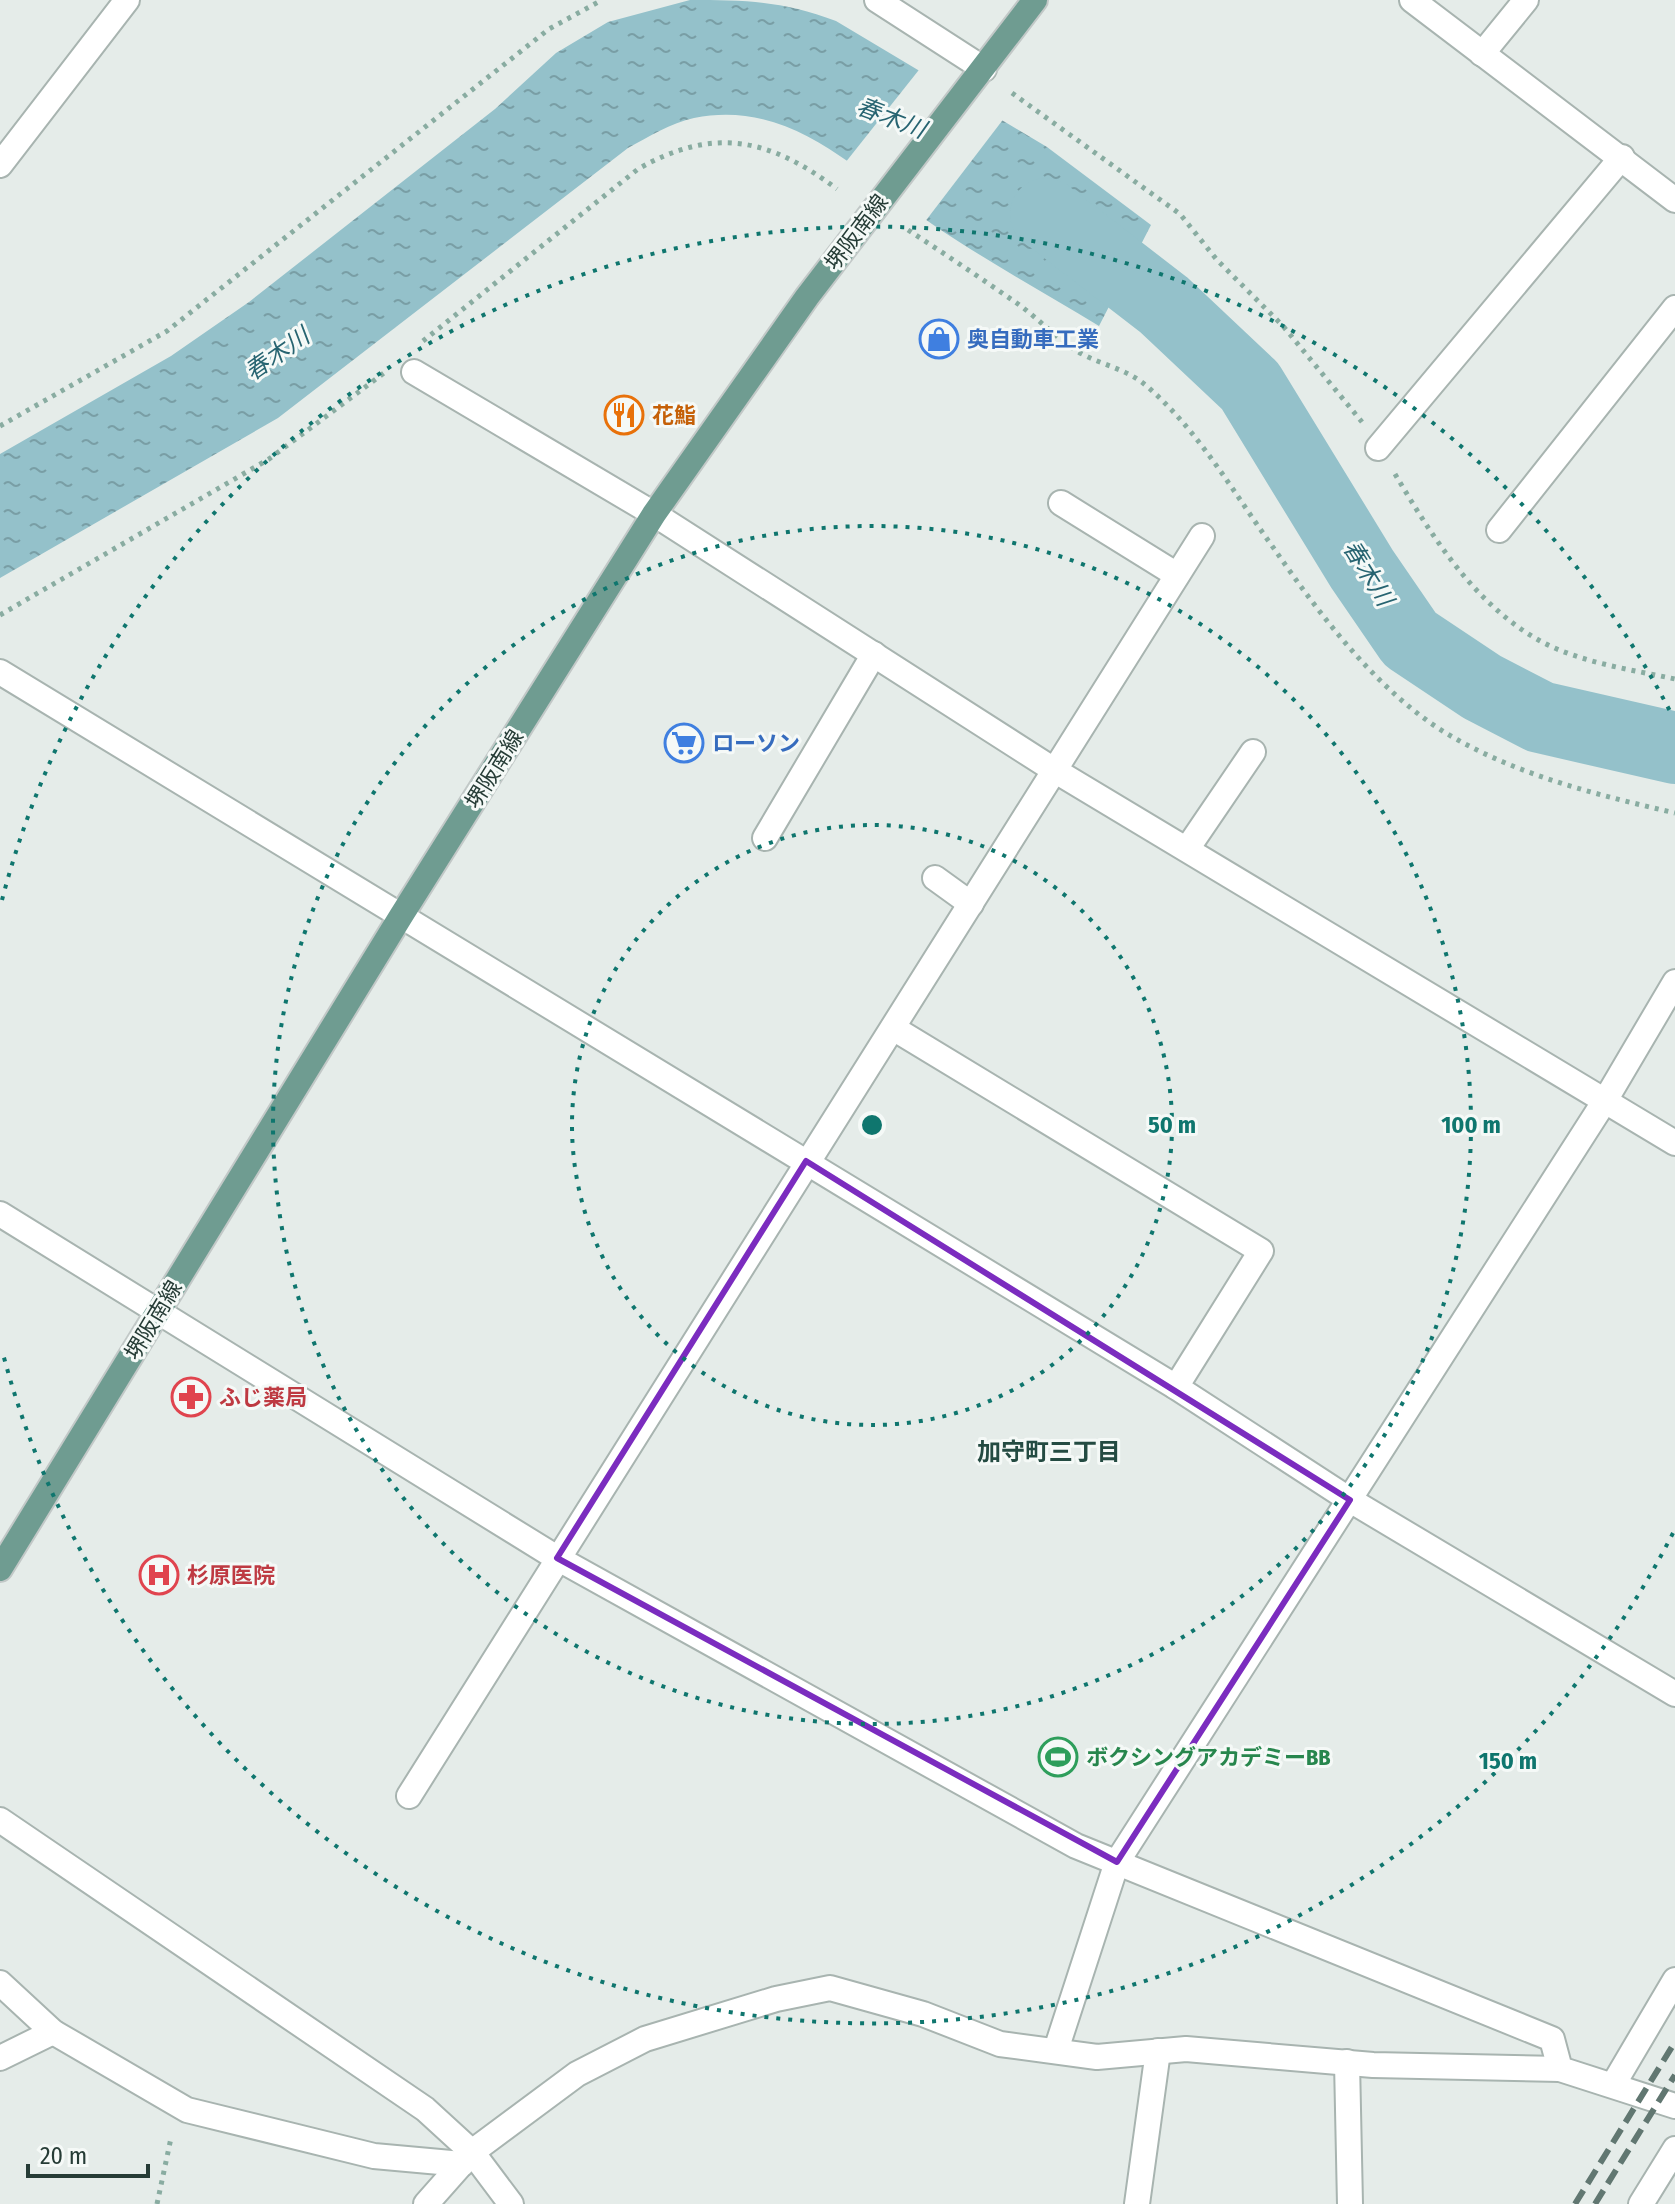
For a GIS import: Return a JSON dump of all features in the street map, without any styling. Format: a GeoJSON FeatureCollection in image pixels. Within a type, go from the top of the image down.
{"type":"FeatureCollection","features":[{"type":"Feature","properties":{"kind":"main road","name":"堺阪南線"},"geometry":{"type":"LineString","coordinates":[[0,1569],[401,916],[654,514],[883,196],[1035,0]]}},
{"type":"Feature","properties":{"kind":"street"},"geometry":{"type":"LineString","coordinates":[[0,165],[127,0]]}},
{"type":"Feature","properties":{"kind":"street"},"geometry":{"type":"LineString","coordinates":[[877,0],[978,76]]}},
{"type":"Feature","properties":{"kind":"street"},"geometry":{"type":"LineString","coordinates":[[1412,0],[1675,200]]}},
{"type":"Feature","properties":{"kind":"street"},"geometry":{"type":"LineString","coordinates":[[1482,54],[1526,0]]}},
{"type":"Feature","properties":{"kind":"street"},"geometry":{"type":"LineString","coordinates":[[1378,448],[1622,157]]}},
{"type":"Feature","properties":{"kind":"street"},"geometry":{"type":"LineString","coordinates":[[1499,530],[1675,308]]}},
{"type":"Feature","properties":{"kind":"street"},"geometry":{"type":"LineString","coordinates":[[414,372],[654,514],[1054,770],[1675,1143]]}},
{"type":"Feature","properties":{"kind":"street"},"geometry":{"type":"LineString","coordinates":[[1061,503],[1177,575]]}},
{"type":"Feature","properties":{"kind":"street"},"geometry":{"type":"LineString","coordinates":[[409,1796],[1202,536]]}},
{"type":"Feature","properties":{"kind":"street"},"geometry":{"type":"LineString","coordinates":[[765,838],[874,654]]}},
{"type":"Feature","properties":{"kind":"street"},"geometry":{"type":"LineString","coordinates":[[0,672],[1176,1387],[1350,1500],[1675,1694]]}},
{"type":"Feature","properties":{"kind":"street"},"geometry":{"type":"LineString","coordinates":[[1187,849],[1253,752]]}},
{"type":"Feature","properties":{"kind":"street"},"geometry":{"type":"LineString","coordinates":[[935,878],[971,904]]}},
{"type":"Feature","properties":{"kind":"street"},"geometry":{"type":"LineString","coordinates":[[1056,2050],[1117,1862],[1606,1099],[1675,982]]}},
{"type":"Feature","properties":{"kind":"street"},"geometry":{"type":"LineString","coordinates":[[893,1028],[1261,1251],[1176,1387]]}},
{"type":"Feature","properties":{"kind":"street"},"geometry":{"type":"LineString","coordinates":[[0,1214],[157,1314],[557,1558],[1076,1846],[1552,2039],[1560,2069]]}},
{"type":"Feature","properties":{"kind":"street"},"geometry":{"type":"LineString","coordinates":[[0,1820],[425,2109],[511,2204]]}},
{"type":"Feature","properties":{"kind":"street"},"geometry":{"type":"LineString","coordinates":[[1613,2085],[1675,1980]]}},
{"type":"Feature","properties":{"kind":"street"},"geometry":{"type":"LineString","coordinates":[[0,1983],[53,2032],[178,2106],[374,2156],[467,2158]]}},
{"type":"Feature","properties":{"kind":"street"},"geometry":{"type":"LineString","coordinates":[[426,2204],[467,2158],[577,2074],[645,2039],[776,1999],[830,1988],[923,2014],[1000,2044],[1097,2057],[1186,2049],[1347,2062],[1560,2069],[1675,2106]]}},
{"type":"Feature","properties":{"kind":"street"},"geometry":{"type":"LineString","coordinates":[[0,2058],[53,2032]]}},
{"type":"Feature","properties":{"kind":"street"},"geometry":{"type":"LineString","coordinates":[[1137,2204],[1158,2051]]}},
{"type":"Feature","properties":{"kind":"street"},"geometry":{"type":"LineString","coordinates":[[1347,2062],[1350,2204]]}},
{"type":"Feature","properties":{"kind":"street"},"geometry":{"type":"LineString","coordinates":[[1641,2204],[1675,2149]]}},
{"type":"Feature","properties":{"kind":"path"},"geometry":{"type":"LineString","coordinates":[[0,426],[167,331],[549,29],[602,0]]}},
{"type":"Feature","properties":{"kind":"path"},"geometry":{"type":"LineString","coordinates":[[1012,93],[1180,214],[1217,260],[1283,326],[1365,425],[1420,517],[1461,572],[1509,621],[1546,644],[1615,666],[1675,679]]}},
{"type":"Feature","properties":{"kind":"path"},"geometry":{"type":"LineString","coordinates":[[908,230],[1020,305],[1081,353],[1124,368],[1150,388],[1213,458],[1316,609],[1344,643],[1422,715],[1457,740],[1527,771],[1675,813]]}},
{"type":"Feature","properties":{"kind":"path"},"geometry":{"type":"LineString","coordinates":[[157,2204],[178,2106]]}},
{"type":"Feature","properties":{"kind":"highlighted area"},"geometry":{"type":"Polygon","coordinates":[[[806,1161],[1350,1500],[1117,1862],[557,1558],[806,1161]]]}},
{"type":"Feature","properties":{"kind":"water"},"geometry":{"type":"Polygon","coordinates":[[[690,0],[764,3],[799,9],[836,21],[1047,147],[1151,225],[1099,326],[952,237],[850,163],[793,130],[762,119],[729,115],[685,120],[628,148],[278,418],[0,578],[0,454],[171,356],[249,302],[495,109],[556,53],[608,22],[690,0]]]}},
{"type":"Feature","properties":{"kind":"pier"},"geometry":{"type":"Polygon","coordinates":[[[922,66],[1005,117],[924,223],[845,163],[922,66]]]}},
{"type":"Feature","properties":{"kind":"waterway","name":"春木川"},"geometry":{"type":"LineString","coordinates":[[1046,214],[1164,305],[1250,386],[1362,569],[1410,639],[1482,687],[1540,717],[1675,748]]}},
{"type":"Feature","properties":{"kind":"railway"},"geometry":{"type":"LineString","coordinates":[[1575,2204],[1675,2042]]}},
{"type":"Feature","properties":{"kind":"railway"},"geometry":{"type":"LineString","coordinates":[[1595,2204],[1675,2075]]}},
{"type":"Feature","properties":{"kind":"place","name":"奥自動車工業"},"geometry":{"type":"Point","coordinates":[939,339]}},
{"type":"Feature","properties":{"kind":"place","name":"花鮨"},"geometry":{"type":"Point","coordinates":[624,415]}},
{"type":"Feature","properties":{"kind":"place","name":"ローソン"},"geometry":{"type":"Point","coordinates":[684,743]}},
{"type":"Feature","properties":{"kind":"place","name":"ふじ薬局"},"geometry":{"type":"Point","coordinates":[191,1397]}},
{"type":"Feature","properties":{"kind":"place","name":"杉原医院"},"geometry":{"type":"Point","coordinates":[159,1575]}},
{"type":"Feature","properties":{"kind":"place","name":"ボクシングアカデミーBB"},"geometry":{"type":"Point","coordinates":[1058,1757]}},
{"type":"Feature","properties":{"kind":"district","name":"加守町三丁目"},"geometry":{"type":"Point","coordinates":[1049,1452]}}]}
